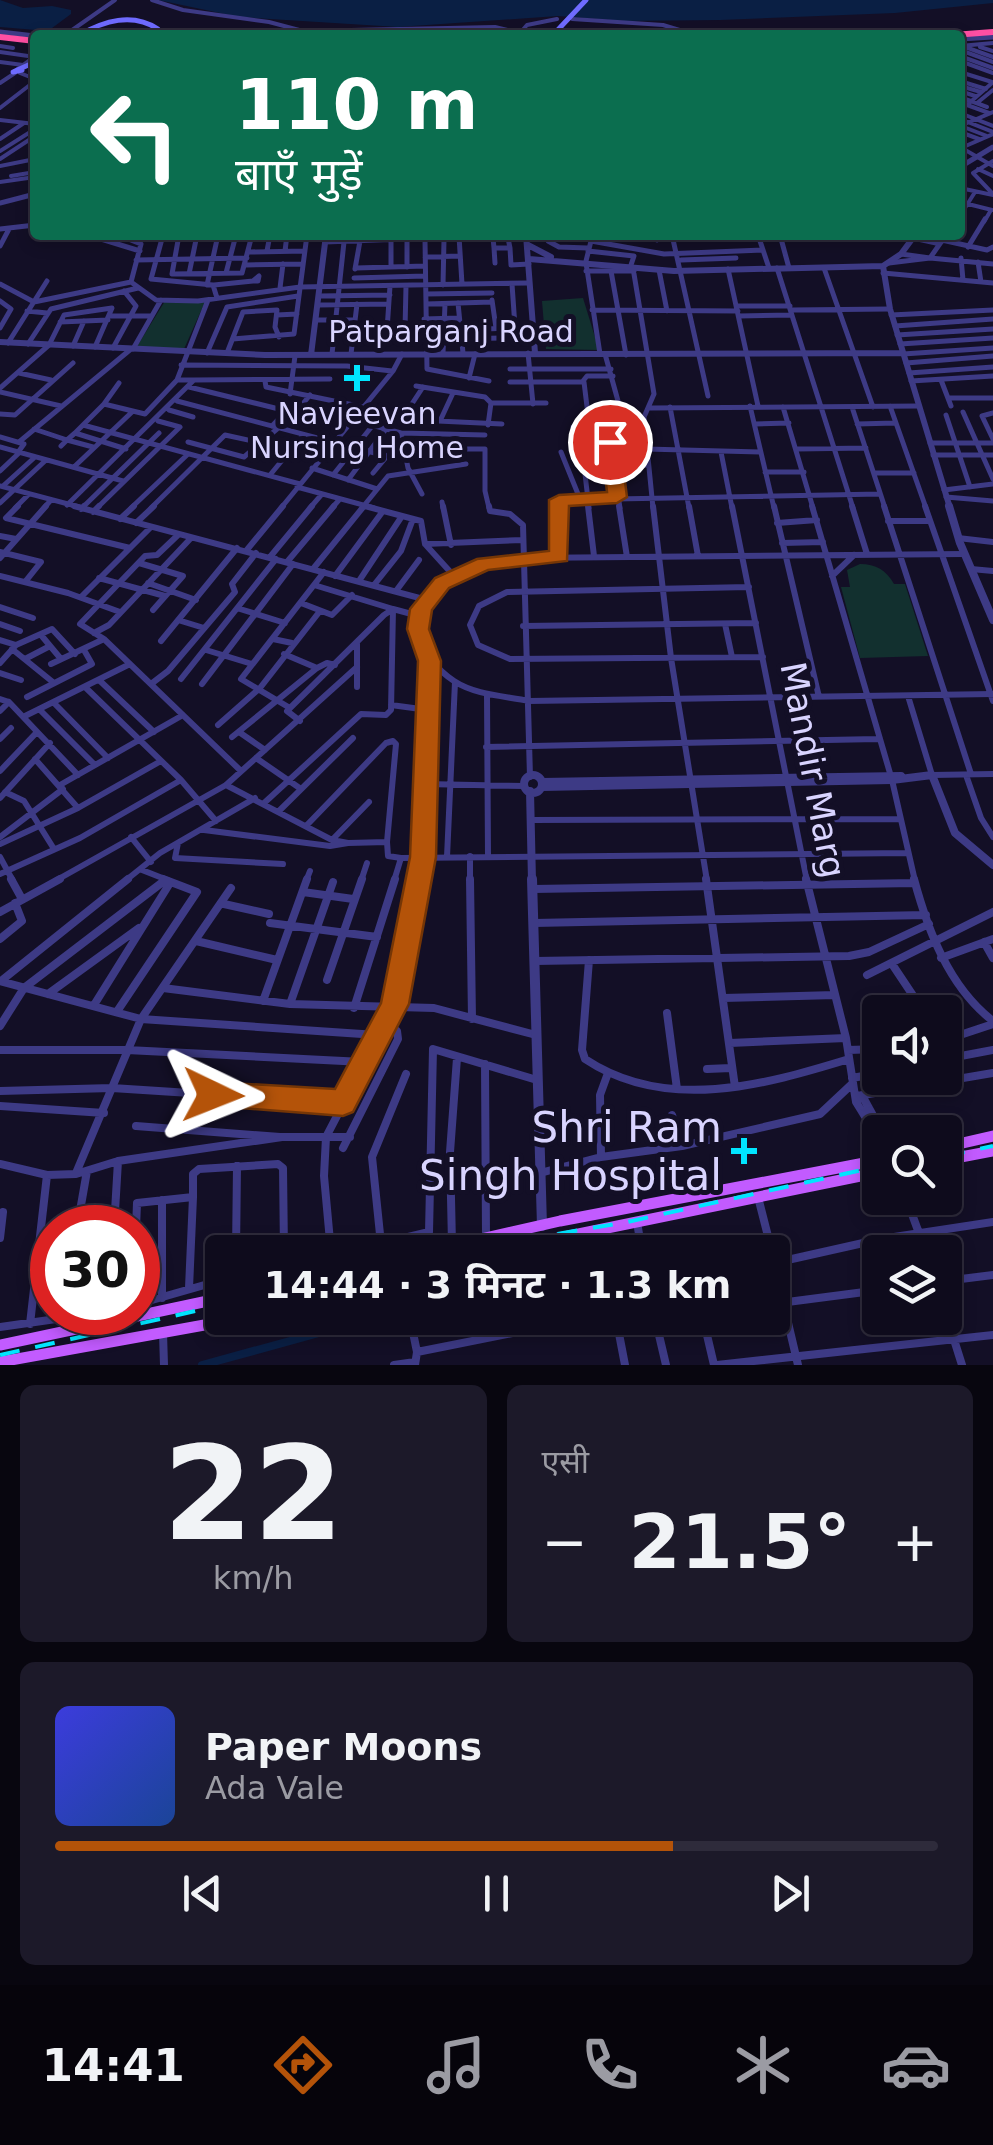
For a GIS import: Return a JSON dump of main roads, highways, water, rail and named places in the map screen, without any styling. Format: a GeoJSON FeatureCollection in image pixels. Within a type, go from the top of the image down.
{"type":"FeatureCollection","features":[{"type":"Feature","properties":{"kind":"highway"},"geometry":{"type":"LineString","coordinates":[[0,40],[30,40]]}},
{"type":"Feature","properties":{"kind":"highway"},"geometry":{"type":"LineString","coordinates":[[965,47],[992,50]]}},
{"type":"Feature","properties":{"kind":"main road"},"geometry":{"type":"LineString","coordinates":[[555,30],[583,0]]}},
{"type":"Feature","properties":{"kind":"main road"},"geometry":{"type":"LineString","coordinates":[[92,30],[129,22],[151,30]]}},
{"type":"Feature","properties":{"kind":"main road"},"geometry":{"type":"LineString","coordinates":[[0,73],[25,67]]}},
{"type":"Feature","properties":{"kind":"main road"},"geometry":{"type":"LineString","coordinates":[[962,1142],[993,1136]]}},
{"type":"Feature","properties":{"kind":"main road"},"geometry":{"type":"LineString","coordinates":[[962,1157],[993,1151]]}},
{"type":"Feature","properties":{"kind":"main road"},"geometry":{"type":"LineString","coordinates":[[496,1235],[862,1164]]}},
{"type":"Feature","properties":{"kind":"main road"},"geometry":{"type":"LineString","coordinates":[[573,1235],[862,1176]]}},
{"type":"Feature","properties":{"kind":"main road"},"geometry":{"type":"LineString","coordinates":[[0,1345],[205,1302]]}},
{"type":"Feature","properties":{"kind":"main road"},"geometry":{"type":"LineString","coordinates":[[0,1362],[164,1339],[205,1328]]}},
{"type":"Feature","properties":{"kind":"water"},"geometry":{"type":"Polygon","coordinates":[[[0,0],[23,8],[52,6],[71,10],[49,30],[0,27],[0,0]]]}},
{"type":"Feature","properties":{"kind":"water"},"geometry":{"type":"Polygon","coordinates":[[[158,0],[993,3],[895,13],[624,21],[558,16],[398,27],[239,17],[158,0]]]}},
{"type":"Feature","properties":{"kind":"waterway"},"geometry":{"type":"LineString","coordinates":[[202,1365],[312,1335]]}},
{"type":"Feature","properties":{"kind":"railway"},"geometry":{"type":"LineString","coordinates":[[962,1152],[993,1146]]}},
{"type":"Feature","properties":{"kind":"railway"},"geometry":{"type":"LineString","coordinates":[[551,1235],[862,1170]]}},
{"type":"Feature","properties":{"kind":"railway"},"geometry":{"type":"LineString","coordinates":[[0,1355],[205,1309]]}},
{"type":"Feature","properties":{"kind":"place","name":"Navjeevan Nursing Home"},"geometry":{"type":"Point","coordinates":[357,378]}},
{"type":"Feature","properties":{"kind":"place","name":"Shri Ram Singh Hospital"},"geometry":{"type":"Point","coordinates":[744,1151]}}]}
